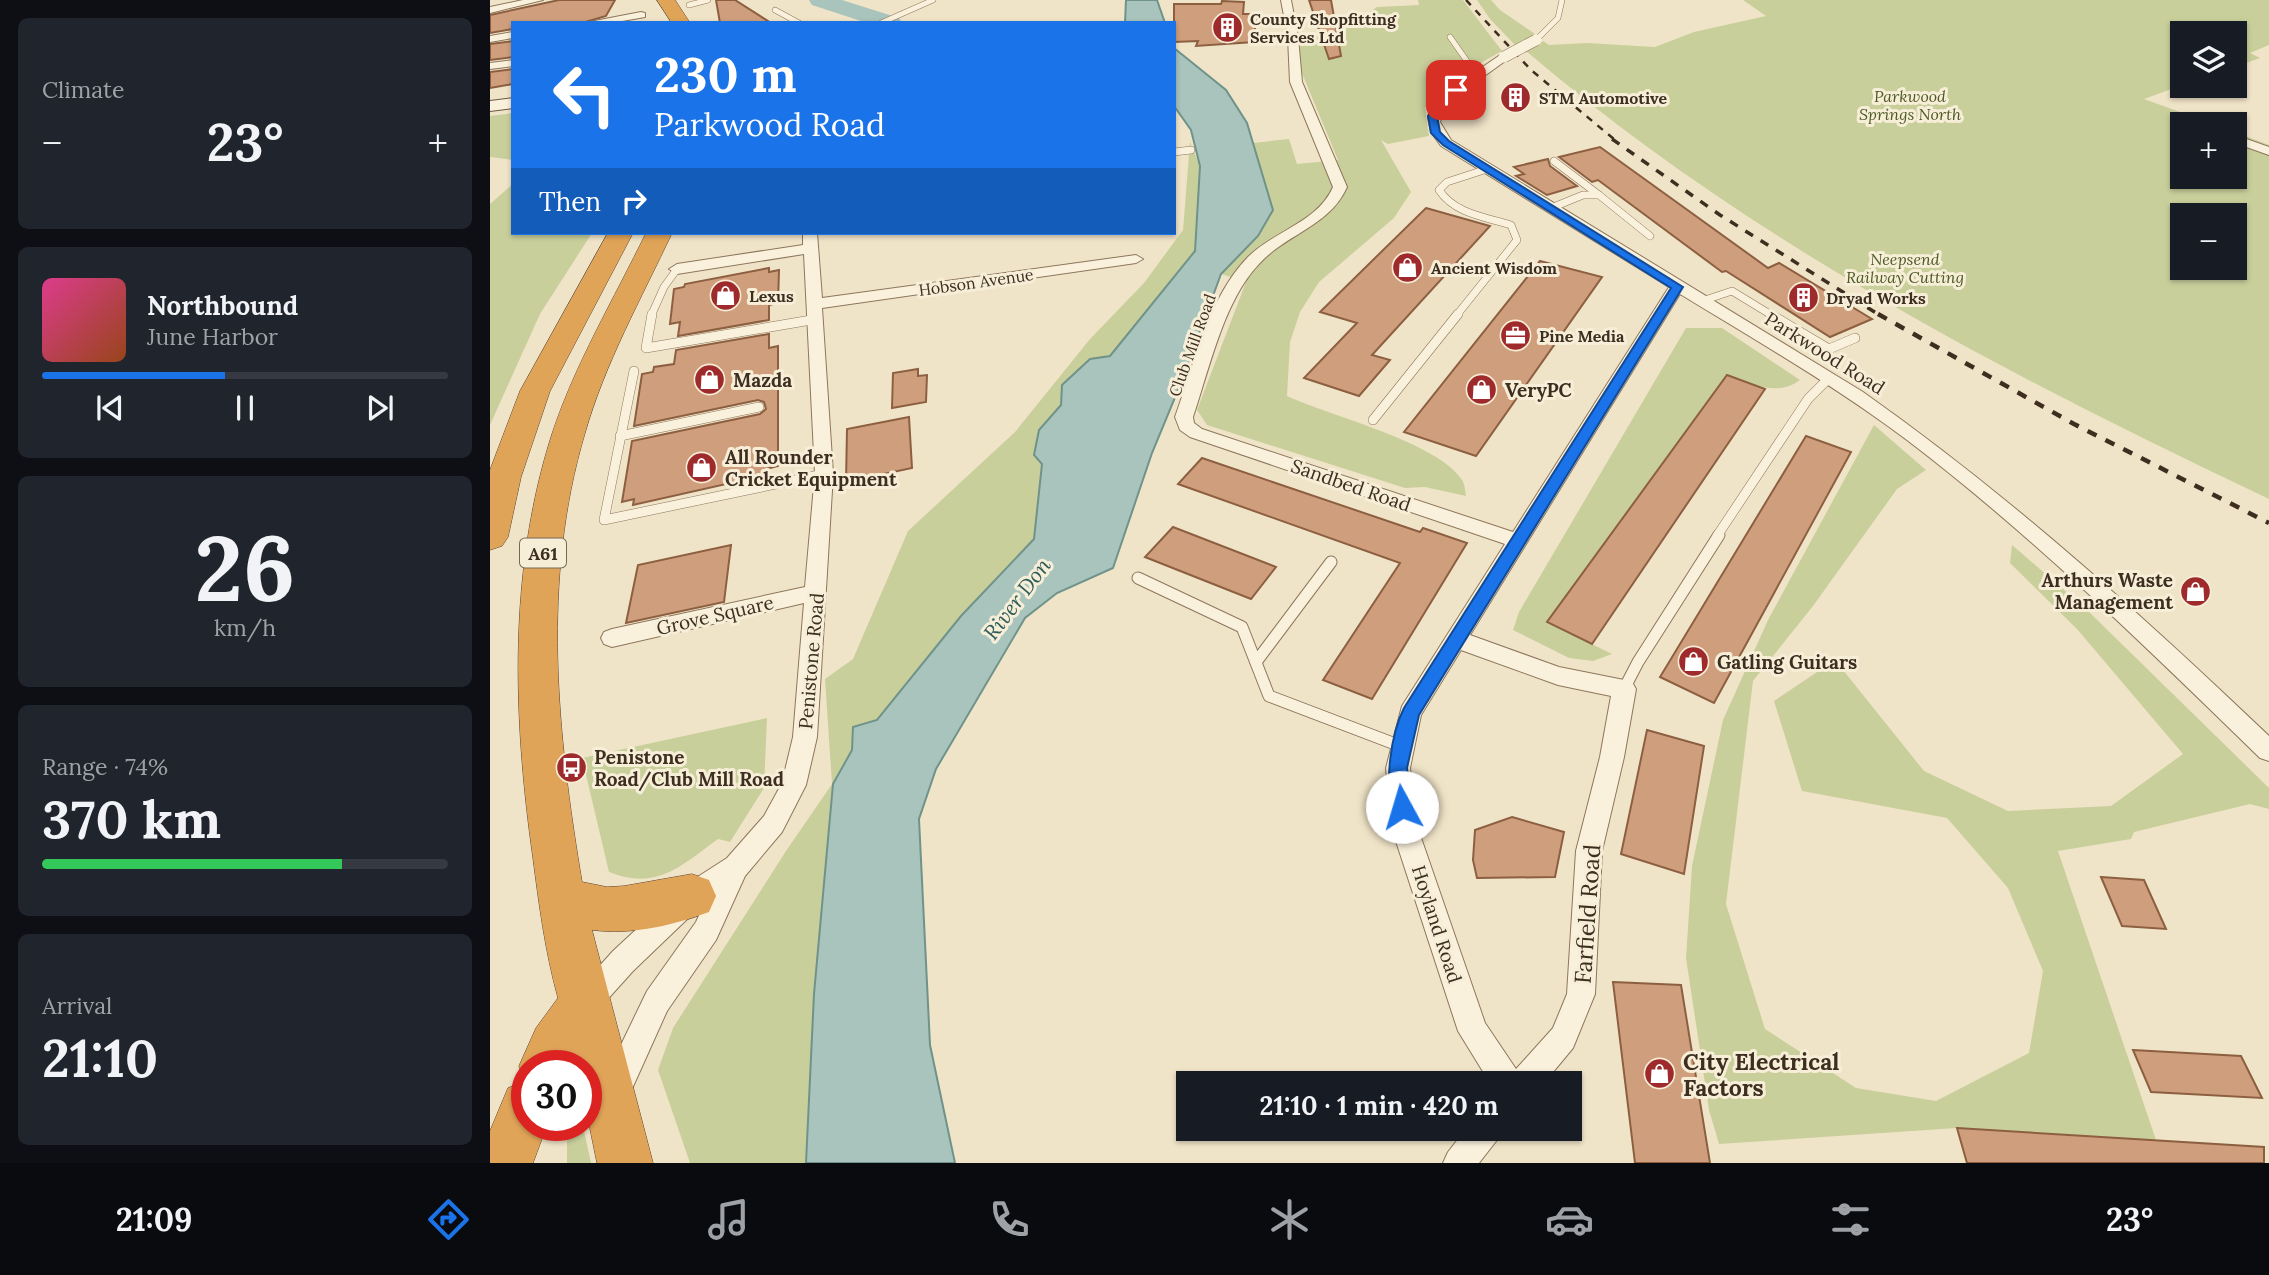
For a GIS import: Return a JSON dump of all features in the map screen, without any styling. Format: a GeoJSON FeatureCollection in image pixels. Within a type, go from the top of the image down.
{"type":"FeatureCollection","features":[{"type":"Feature","properties":{"kind":"highway"},"geometry":{"type":"LineString","coordinates":[[666,0],[680,21]]}},
{"type":"Feature","properties":{"kind":"highway"},"geometry":{"type":"LineString","coordinates":[[687,2],[698,21]]}},
{"type":"Feature","properties":{"kind":"highway"},"geometry":{"type":"LineString","coordinates":[[490,537],[504,477],[536,391],[619,235]]}},
{"type":"Feature","properties":{"kind":"highway","name":"A61"},"geometry":{"type":"LineString","coordinates":[[625,1163],[560,894],[549,828],[536,694],[537,610],[542,560],[558,474],[580,401],[611,327],[658,235]]}},
{"type":"Feature","properties":{"kind":"highway"},"geometry":{"type":"LineString","coordinates":[[560,894],[573,904],[591,909],[624,908],[692,896]]}},
{"type":"Feature","properties":{"kind":"highway"},"geometry":{"type":"LineString","coordinates":[[552,1050],[585,1003]]}},
{"type":"Feature","properties":{"kind":"highway"},"geometry":{"type":"LineString","coordinates":[[505,1163],[514,1141]]}},
{"type":"Feature","properties":{"kind":"highway"},"geometry":{"type":"LineString","coordinates":[[490,1156],[491,1163]]}},
{"type":"Feature","properties":{"kind":"street"},"geometry":{"type":"LineString","coordinates":[[490,10],[538,0]]}},
{"type":"Feature","properties":{"kind":"street","name":"Club Mill Road"},"geometry":{"type":"LineString","coordinates":[[1186,426],[1184,417],[1234,284],[1266,248],[1320,215],[1337,199],[1340,187],[1296,82],[1293,37],[1286,0]]}},
{"type":"Feature","properties":{"kind":"street"},"geometry":{"type":"LineString","coordinates":[[602,21],[641,15]]}},
{"type":"Feature","properties":{"kind":"street"},"geometry":{"type":"LineString","coordinates":[[490,38],[511,35]]}},
{"type":"Feature","properties":{"kind":"street","name":"Parkwood Road"},"geometry":{"type":"LineString","coordinates":[[1536,40],[1504,57],[1443,100],[1432,116],[1435,133],[1487,169],[1829,379],[1922,440],[2062,556],[2269,751]]}},
{"type":"Feature","properties":{"kind":"street"},"geometry":{"type":"LineString","coordinates":[[490,66],[511,63]]}},
{"type":"Feature","properties":{"kind":"street"},"geometry":{"type":"LineString","coordinates":[[490,106],[511,103]]}},
{"type":"Feature","properties":{"kind":"street"},"geometry":{"type":"LineString","coordinates":[[2247,142],[2267,148]]}},
{"type":"Feature","properties":{"kind":"street"},"geometry":{"type":"LineString","coordinates":[[677,269],[811,240]]}},
{"type":"Feature","properties":{"kind":"street","name":"Penistone Road"},"geometry":{"type":"LineString","coordinates":[[585,1003],[623,961],[692,896],[736,867],[773,824],[794,785],[805,737],[824,474],[811,240]]}},
{"type":"Feature","properties":{"kind":"street","name":"Hobson Avenue"},"geometry":{"type":"LineString","coordinates":[[816,312],[1136,259]]}},
{"type":"Feature","properties":{"kind":"street","name":"Hoyland Road"},"geometry":{"type":"LineString","coordinates":[[1500,1071],[1473,1031],[1404,826],[1398,768],[1410,713],[1677,287]]}},
{"type":"Feature","properties":{"kind":"street","name":"Sandbed Road"},"geometry":{"type":"LineString","coordinates":[[1186,426],[1196,433],[1518,541]]}},
{"type":"Feature","properties":{"kind":"street","name":"Grove Square"},"geometry":{"type":"LineString","coordinates":[[612,638],[817,592]]}},
{"type":"Feature","properties":{"kind":"street"},"geometry":{"type":"LineString","coordinates":[[1458,640],[1558,676],[1624,689]]}},
{"type":"Feature","properties":{"kind":"street","name":"Farfield Road"},"geometry":{"type":"LineString","coordinates":[[1534,1071],[1563,1038],[1581,994],[1589,851],[1612,757],[1624,689]]}},
{"type":"Feature","properties":{"kind":"street"},"geometry":{"type":"LineString","coordinates":[[611,1100],[636,1041],[657,1001],[706,931],[736,867]]}},
{"type":"Feature","properties":{"kind":"street"},"geometry":{"type":"LineString","coordinates":[[1459,1163],[1476,1141]]}},
{"type":"Feature","properties":{"kind":"lane"},"geometry":{"type":"LineString","coordinates":[[687,2],[708,0]]}},
{"type":"Feature","properties":{"kind":"lane"},"geometry":{"type":"LineString","coordinates":[[886,21],[933,0]]}},
{"type":"Feature","properties":{"kind":"lane"},"geometry":{"type":"LineString","coordinates":[[1536,40],[1559,19],[1563,8],[1562,0]]}},
{"type":"Feature","properties":{"kind":"lane"},"geometry":{"type":"LineString","coordinates":[[775,10],[795,21]]}},
{"type":"Feature","properties":{"kind":"lane"},"geometry":{"type":"LineString","coordinates":[[1450,37],[1469,64],[1486,70]]}},
{"type":"Feature","properties":{"kind":"lane"},"geometry":{"type":"LineString","coordinates":[[1176,152],[1191,150]]}},
{"type":"Feature","properties":{"kind":"lane"},"geometry":{"type":"LineString","coordinates":[[1554,161],[1650,236]]}},
{"type":"Feature","properties":{"kind":"lane"},"geometry":{"type":"LineString","coordinates":[[1373,420],[1517,240],[1511,225],[1454,206],[1443,198],[1439,190],[1447,182],[1487,169]]}},
{"type":"Feature","properties":{"kind":"lane"},"geometry":{"type":"LineString","coordinates":[[1551,208],[1583,195],[1599,195]]}},
{"type":"Feature","properties":{"kind":"lane"},"geometry":{"type":"LineString","coordinates":[[677,269],[661,287],[648,327],[646,348],[664,347],[816,312]]}},
{"type":"Feature","properties":{"kind":"lane"},"geometry":{"type":"LineString","coordinates":[[1702,301],[1732,291],[1829,349],[1855,338]]}},
{"type":"Feature","properties":{"kind":"lane"},"geometry":{"type":"LineString","coordinates":[[634,371],[604,520],[824,474]]}},
{"type":"Feature","properties":{"kind":"lane"},"geometry":{"type":"LineString","coordinates":[[1624,689],[1638,662],[1769,455],[1808,399],[1829,379]]}},
{"type":"Feature","properties":{"kind":"lane"},"geometry":{"type":"LineString","coordinates":[[620,436],[759,407]]}},
{"type":"Feature","properties":{"kind":"lane"},"geometry":{"type":"LineString","coordinates":[[1256,662],[1331,562]]}},
{"type":"Feature","properties":{"kind":"lane"},"geometry":{"type":"LineString","coordinates":[[1138,578],[1219,614],[1242,628],[1269,696],[1403,747]]}},
{"type":"Feature","properties":{"kind":"green space"},"geometry":{"type":"Polygon","coordinates":[[[1418,0],[1463,0],[1502,51],[1452,79],[1425,108],[1429,136],[1388,144],[1381,140],[1411,192],[1394,218],[1319,282],[1300,312],[1290,342],[1287,396],[1382,431],[1431,454],[1449,466],[1462,480],[1466,496],[1425,487],[1405,488],[1207,425],[1197,410],[1246,282],[1221,274],[1258,236],[1273,210],[1253,143],[1289,139],[1297,164],[1338,160],[1299,66],[1299,37],[1334,36],[1377,7],[1419,5],[1418,0]]]}},
{"type":"Feature","properties":{"kind":"green space"},"geometry":{"type":"Polygon","coordinates":[[[1477,0],[1491,0],[1500,10],[1535,34],[1515,45],[1490,19],[1477,0]]]}},
{"type":"Feature","properties":{"kind":"green space"},"geometry":{"type":"Polygon","coordinates":[[[1743,0],[2269,0],[2269,45],[2250,53],[2260,58],[2247,63],[2247,21],[2170,21],[2170,89],[2144,99],[2180,112],[2170,112],[2170,189],[2247,189],[2247,137],[2269,145],[2269,499],[1977,353],[1789,243],[1698,183],[1611,119],[1526,51],[1543,41],[1549,45],[1587,43],[1655,47],[1694,32],[1766,16],[1743,0]]]}},
{"type":"Feature","properties":{"kind":"green space"},"geometry":{"type":"Polygon","coordinates":[[[511,113],[511,160],[490,157],[490,116],[511,113]]]}},
{"type":"Feature","properties":{"kind":"green space"},"geometry":{"type":"Polygon","coordinates":[[[1190,142],[1200,166],[1195,251],[1110,356],[1090,359],[1062,385],[1061,405],[1039,430],[1034,454],[1042,464],[1034,539],[961,616],[877,720],[853,727],[853,750],[833,785],[814,994],[806,1163],[690,1163],[658,1070],[673,1028],[832,784],[825,679],[853,659],[908,531],[1015,432],[1090,339],[1144,283],[1183,230],[1190,142]]]}},
{"type":"Feature","properties":{"kind":"green space"},"geometry":{"type":"Polygon","coordinates":[[[511,186],[511,235],[591,235],[540,314],[490,425],[490,204],[511,186]]]}},
{"type":"Feature","properties":{"kind":"green space"},"geometry":{"type":"Polygon","coordinates":[[[1686,328],[1722,328],[1800,380],[1783,388],[1774,388],[1755,385],[1727,375],[1547,622],[1612,654],[1593,661],[1569,658],[1513,630],[1519,612],[1686,328]]]}},
{"type":"Feature","properties":{"kind":"green space"},"geometry":{"type":"Polygon","coordinates":[[[1874,425],[1926,470],[1897,489],[1813,606],[1753,681],[1726,904],[1765,1029],[1856,1088],[1936,1101],[2029,1053],[2043,971],[2008,888],[1947,818],[1802,791],[1774,701],[1835,660],[1924,771],[2008,811],[2111,806],[2183,754],[2077,629],[2010,563],[2012,545],[2085,608],[2269,788],[2269,809],[2250,804],[2134,832],[2131,839],[2058,851],[2156,1140],[1957,1128],[1719,1144],[1709,1110],[1686,958],[1692,866],[1723,720],[1768,620],[1874,425]]]}},
{"type":"Feature","properties":{"kind":"green space"},"geometry":{"type":"Polygon","coordinates":[[[767,718],[764,788],[730,842],[718,839],[680,866],[655,877],[641,879],[609,872],[582,758],[767,718]]]}},
{"type":"Feature","properties":{"kind":"green space"},"geometry":{"type":"Polygon","coordinates":[[[567,1141],[586,1141],[591,1163],[567,1163],[567,1141]]]}},
{"type":"Feature","properties":{"kind":"water"},"geometry":{"type":"Polygon","coordinates":[[[1126,0],[1157,0],[1164,21],[1125,21],[1126,0]]]}},
{"type":"Feature","properties":{"kind":"water","name":"River Don"},"geometry":{"type":"Polygon","coordinates":[[[1176,50],[1226,90],[1247,123],[1273,210],[1258,236],[1221,274],[1152,453],[1113,568],[1057,593],[1025,618],[936,769],[919,819],[930,1045],[955,1163],[806,1163],[814,994],[833,784],[852,750],[853,727],[877,720],[961,616],[1034,539],[1042,464],[1034,455],[1039,430],[1061,405],[1062,385],[1090,359],[1110,356],[1195,251],[1200,166],[1191,130],[1176,109],[1176,50]]]}},
{"type":"Feature","properties":{"kind":"building"},"geometry":{"type":"Polygon","coordinates":[[[559,0],[615,0],[606,16],[589,21],[511,21],[511,29],[490,33],[490,15],[559,0]]]}},
{"type":"Feature","properties":{"kind":"building"},"geometry":{"type":"Polygon","coordinates":[[[716,0],[735,0],[768,21],[720,21],[716,0]]]}},
{"type":"Feature","properties":{"kind":"building"},"geometry":{"type":"Polygon","coordinates":[[[1309,0],[1331,0],[1341,56],[1329,59],[1309,0]]]}},
{"type":"Feature","properties":{"kind":"building","name":"County Shopfitting Services Ltd"},"geometry":{"type":"Polygon","coordinates":[[[1222,1],[1244,2],[1243,14],[1256,14],[1254,42],[1196,46],[1198,41],[1176,42],[1174,4],[1221,4],[1222,1]]]}},
{"type":"Feature","properties":{"kind":"building"},"geometry":{"type":"Polygon","coordinates":[[[511,41],[511,57],[490,60],[490,44],[511,41]]]}},
{"type":"Feature","properties":{"kind":"building"},"geometry":{"type":"Polygon","coordinates":[[[511,69],[511,84],[490,88],[490,72],[511,69]]]}},
{"type":"Feature","properties":{"kind":"building"},"geometry":{"type":"Polygon","coordinates":[[[1600,147],[1768,268],[1779,263],[1872,319],[1830,337],[1726,271],[1722,272],[1598,180],[1592,182],[1559,157],[1600,147]]]}},
{"type":"Feature","properties":{"kind":"building"},"geometry":{"type":"Polygon","coordinates":[[[1548,159],[1550,166],[1577,186],[1547,195],[1516,176],[1524,174],[1514,167],[1548,159]]]}},
{"type":"Feature","properties":{"kind":"building","name":"Ancient Wisdom"},"geometry":{"type":"Polygon","coordinates":[[[1426,208],[1490,226],[1372,355],[1390,360],[1359,396],[1304,378],[1357,323],[1320,312],[1426,208]]]}},
{"type":"Feature","properties":{"kind":"building"},"geometry":{"type":"Polygon","coordinates":[[[1540,261],[1602,277],[1476,456],[1404,432],[1540,261]]]}},
{"type":"Feature","properties":{"kind":"building","name":"Lexus"},"geometry":{"type":"Polygon","coordinates":[[[769,268],[769,272],[779,270],[778,303],[769,305],[769,320],[678,336],[680,322],[670,324],[674,289],[684,287],[685,284],[769,268]]]}},
{"type":"Feature","properties":{"kind":"building"},"geometry":{"type":"Polygon","coordinates":[[[769,334],[769,348],[778,346],[778,466],[766,469],[766,475],[633,505],[634,499],[622,502],[632,441],[760,414],[766,409],[764,402],[758,400],[634,426],[642,374],[653,372],[654,367],[674,364],[676,350],[769,334]]]}},
{"type":"Feature","properties":{"kind":"building"},"geometry":{"type":"Polygon","coordinates":[[[918,369],[918,376],[927,375],[926,402],[892,408],[893,373],[918,369]]]}},
{"type":"Feature","properties":{"kind":"building"},"geometry":{"type":"Polygon","coordinates":[[[1727,375],[1765,389],[1592,644],[1547,622],[1727,375]]]}},
{"type":"Feature","properties":{"kind":"building"},"geometry":{"type":"Polygon","coordinates":[[[909,417],[912,468],[846,482],[847,429],[909,417]]]}},
{"type":"Feature","properties":{"kind":"building"},"geometry":{"type":"Polygon","coordinates":[[[1806,436],[1851,452],[1714,703],[1660,677],[1806,436]]]}},
{"type":"Feature","properties":{"kind":"building"},"geometry":{"type":"Polygon","coordinates":[[[1202,458],[1420,532],[1423,528],[1467,543],[1372,699],[1323,680],[1400,563],[1178,484],[1202,458]]]}},
{"type":"Feature","properties":{"kind":"building"},"geometry":{"type":"Polygon","coordinates":[[[1173,527],[1276,567],[1251,599],[1145,557],[1173,527]]]}},
{"type":"Feature","properties":{"kind":"building"},"geometry":{"type":"Polygon","coordinates":[[[731,545],[724,602],[626,623],[638,565],[731,545]]]}},
{"type":"Feature","properties":{"kind":"building"},"geometry":{"type":"Polygon","coordinates":[[[1647,730],[1704,746],[1684,874],[1621,854],[1647,730]]]}},
{"type":"Feature","properties":{"kind":"building"},"geometry":{"type":"Polygon","coordinates":[[[1512,817],[1564,832],[1555,877],[1477,878],[1473,860],[1475,830],[1512,817]]]}},
{"type":"Feature","properties":{"kind":"building"},"geometry":{"type":"Polygon","coordinates":[[[2101,877],[2144,880],[2166,929],[2122,926],[2101,877]]]}},
{"type":"Feature","properties":{"kind":"building","name":"City Electrical Factors"},"geometry":{"type":"Polygon","coordinates":[[[1613,982],[1681,985],[1710,1163],[1635,1163],[1613,982]]]}},
{"type":"Feature","properties":{"kind":"building"},"geometry":{"type":"Polygon","coordinates":[[[2133,1050],[2241,1056],[2262,1098],[2151,1092],[2133,1050]]]}},
{"type":"Feature","properties":{"kind":"building"},"geometry":{"type":"Polygon","coordinates":[[[1957,1128],[2264,1147],[2264,1163],[1967,1163],[1957,1128]]]}},
{"type":"Feature","properties":{"kind":"waterway"},"geometry":{"type":"LineString","coordinates":[[820,0],[885,21]]}},
{"type":"Feature","properties":{"kind":"railway"},"geometry":{"type":"LineString","coordinates":[[1466,0],[1531,70],[1615,140]]}},
{"type":"Feature","properties":{"kind":"railway"},"geometry":{"type":"LineString","coordinates":[[1612,139],[1720,215],[1881,316]]}},
{"type":"Feature","properties":{"kind":"railway"},"geometry":{"type":"LineString","coordinates":[[1878,314],[2074,424],[2269,523]]}},
{"type":"Feature","properties":{"kind":"place","name":"County Shopfitting Services Ltd"},"geometry":{"type":"Point","coordinates":[1227,28]}},
{"type":"Feature","properties":{"kind":"place","name":"STM Automotive"},"geometry":{"type":"Point","coordinates":[1516,98]}},
{"type":"Feature","properties":{"kind":"place","name":"Ancient Wisdom"},"geometry":{"type":"Point","coordinates":[1408,268]}},
{"type":"Feature","properties":{"kind":"place","name":"Lexus"},"geometry":{"type":"Point","coordinates":[726,296]}},
{"type":"Feature","properties":{"kind":"place","name":"Dryad Works"},"geometry":{"type":"Point","coordinates":[1803,298]}},
{"type":"Feature","properties":{"kind":"place","name":"Pine Media"},"geometry":{"type":"Point","coordinates":[1516,336]}},
{"type":"Feature","properties":{"kind":"place","name":"Mazda"},"geometry":{"type":"Point","coordinates":[710,380]}},
{"type":"Feature","properties":{"kind":"place","name":"VeryPC"},"geometry":{"type":"Point","coordinates":[1482,390]}},
{"type":"Feature","properties":{"kind":"place","name":"All Rounder Cricket Equipment"},"geometry":{"type":"Point","coordinates":[702,468]}},
{"type":"Feature","properties":{"kind":"place","name":"Arthurs Waste Management"},"geometry":{"type":"Point","coordinates":[2196,591]}},
{"type":"Feature","properties":{"kind":"place","name":"Gatling Guitars"},"geometry":{"type":"Point","coordinates":[1694,662]}},
{"type":"Feature","properties":{"kind":"place","name":"Penistone Road/Club Mill Road"},"geometry":{"type":"Point","coordinates":[571,768]}},
{"type":"Feature","properties":{"kind":"place","name":"City Electrical Factors"},"geometry":{"type":"Point","coordinates":[1660,1074]}},
{"type":"Feature","properties":{"kind":"route"},"geometry":{"type":"LineString","coordinates":[[1402,807],[1398,768],[1410,713],[1677,287],[1446,143],[1435,133],[1432,116],[1443,100],[1456,90]]}},
{"type":"Feature","properties":{"kind":"park label","name":"Parkwood Springs North"},"geometry":{"type":"Point","coordinates":[1910,105]}},
{"type":"Feature","properties":{"kind":"park label","name":"Neepsend Railway Cutting"},"geometry":{"type":"Point","coordinates":[1905,268]}}]}
